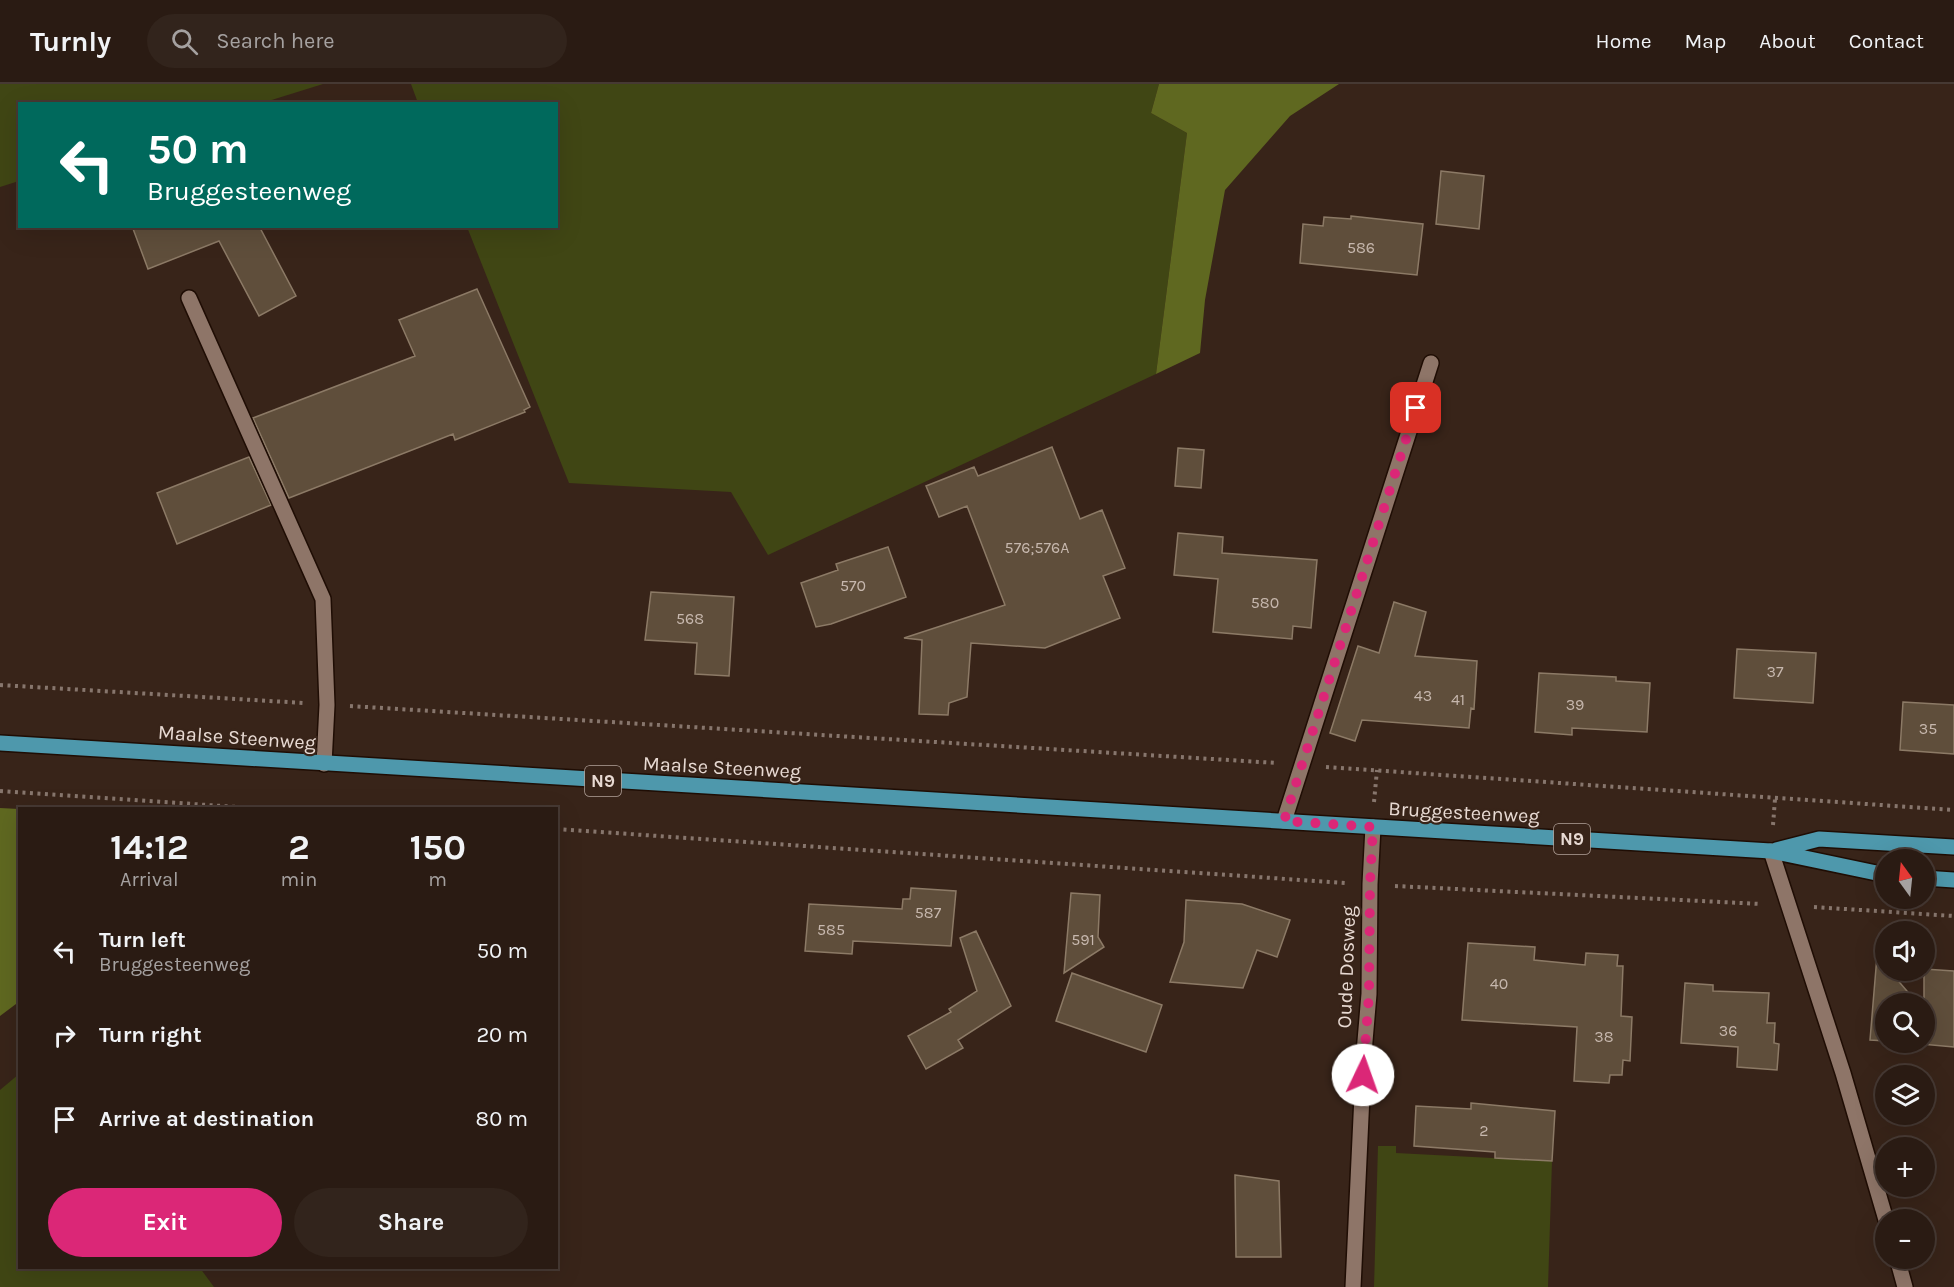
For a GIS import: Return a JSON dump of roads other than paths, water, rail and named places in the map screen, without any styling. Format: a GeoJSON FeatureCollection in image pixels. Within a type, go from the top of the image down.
{"type":"FeatureCollection","features":[{"type":"Feature","properties":{"kind":"main road","name":"Maalse Steenweg"},"geometry":{"type":"LineString","coordinates":[[0,743],[1262,820]]}},
{"type":"Feature","properties":{"kind":"main road","name":"Bruggesteenweg"},"geometry":{"type":"LineString","coordinates":[[1262,820],[1771,851],[1875,874]]}},
{"type":"Feature","properties":{"kind":"main road","name":"Bruggesteenweg"},"geometry":{"type":"LineString","coordinates":[[1771,851],[1819,839],[1954,847]]}},
{"type":"Feature","properties":{"kind":"main road"},"geometry":{"type":"LineString","coordinates":[[1935,879],[1954,880]]}},
{"type":"Feature","properties":{"kind":"street"},"geometry":{"type":"LineString","coordinates":[[189,298],[323,599],[327,705],[324,764]]}},
{"type":"Feature","properties":{"kind":"street"},"geometry":{"type":"LineString","coordinates":[[1284,821],[1431,363]]}},
{"type":"Feature","properties":{"kind":"street","name":"Oude Dosweg"},"geometry":{"type":"LineString","coordinates":[[1353,1287],[1369,994],[1373,827]]}},
{"type":"Feature","properties":{"kind":"street"},"geometry":{"type":"LineString","coordinates":[[1771,851],[1843,1073],[1883,1209]]}},
{"type":"Feature","properties":{"kind":"street"},"geometry":{"type":"LineString","coordinates":[[1900,1269],[1905,1287]]}}]}
